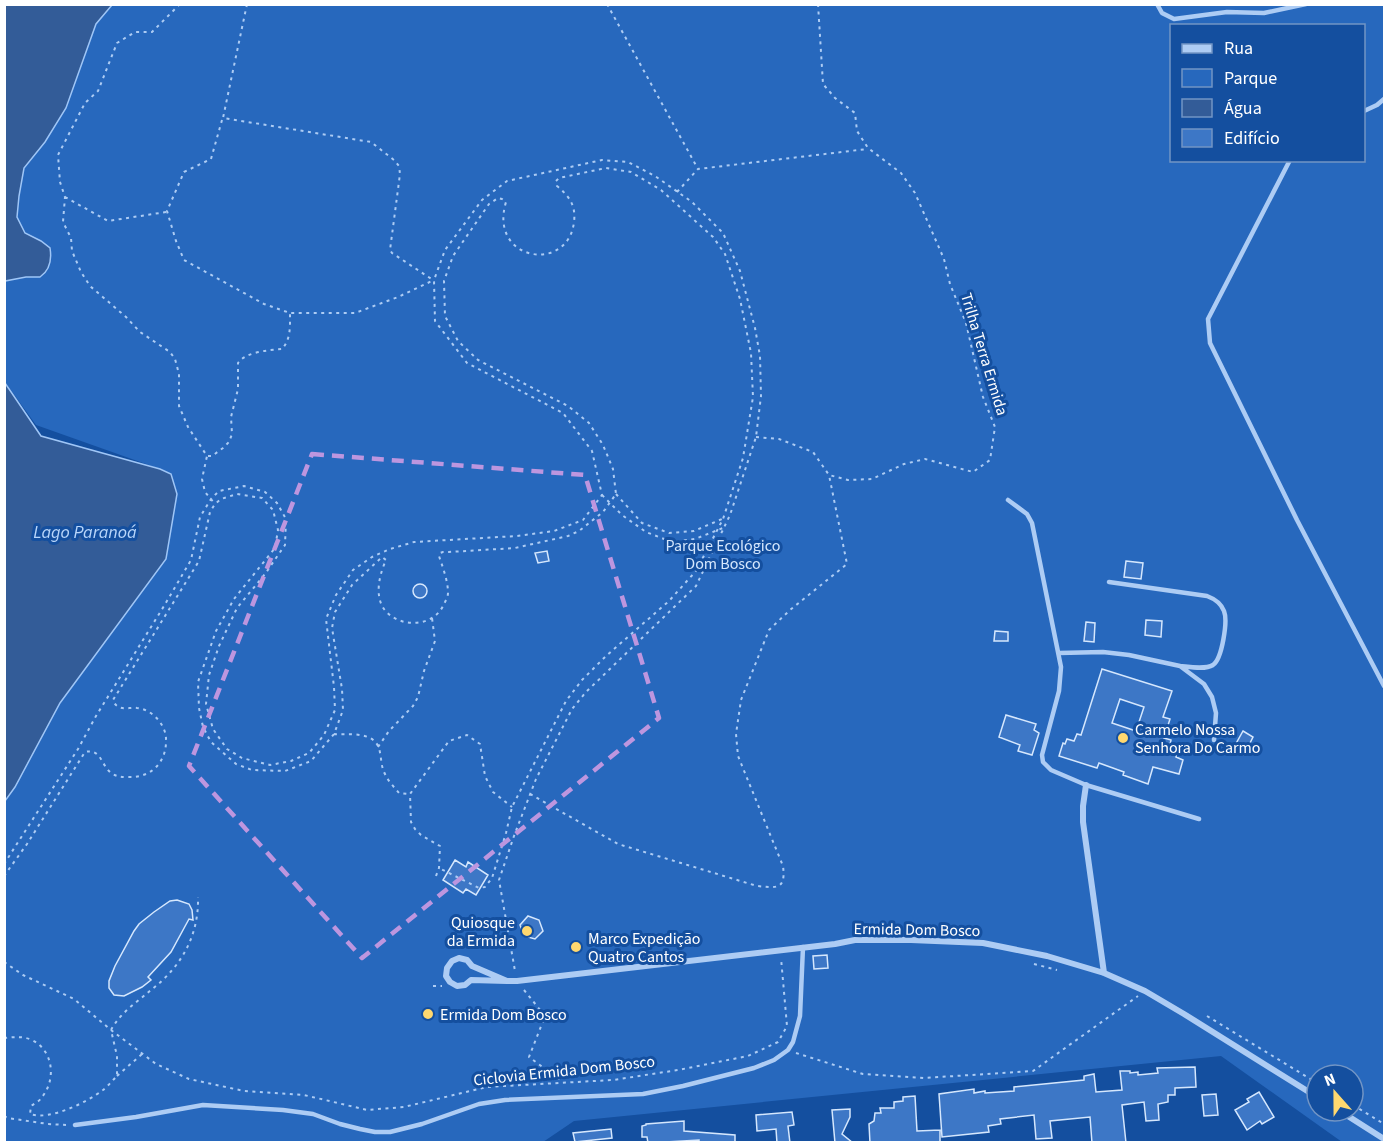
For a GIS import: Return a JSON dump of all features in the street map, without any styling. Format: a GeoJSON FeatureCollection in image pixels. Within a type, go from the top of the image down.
{"type":"FeatureCollection","features":[{"type":"Feature","properties":{"kind":"street"},"geometry":{"type":"LineString","coordinates":[[1086,785],[1083,822],[1104,973]]}},
{"type":"Feature","properties":{"kind":"street","name":"Ermida Dom Bosco"},"geometry":{"type":"LineString","coordinates":[[471,980],[517,981],[855,940],[983,943],[1047,956],[1104,973],[1145,991],[1305,1090]]}},
{"type":"Feature","properties":{"kind":"street"},"geometry":{"type":"LineString","coordinates":[[459,958],[467,960],[472,966],[474,973],[465,985],[457,986],[446,976],[447,968],[452,961],[459,958]]}},
{"type":"Feature","properties":{"kind":"street"},"geometry":{"type":"LineString","coordinates":[[472,966],[507,981]]}},
{"type":"Feature","properties":{"kind":"street"},"geometry":{"type":"LineString","coordinates":[[1359,1123],[1384,1139]]}},
{"type":"Feature","properties":{"kind":"lane"},"geometry":{"type":"LineString","coordinates":[[1157,4],[1162,13],[1174,19],[1227,12],[1264,13],[1306,4]]}},
{"type":"Feature","properties":{"kind":"lane"},"geometry":{"type":"LineString","coordinates":[[1365,111],[1384,99]]}},
{"type":"Feature","properties":{"kind":"lane"},"geometry":{"type":"LineString","coordinates":[[1289,162],[1208,319],[1210,343],[1297,520],[1384,686]]}},
{"type":"Feature","properties":{"kind":"lane"},"geometry":{"type":"LineString","coordinates":[[1008,500],[1030,518],[1059,652],[1061,667],[1059,691],[1042,755],[1043,762],[1051,770],[1086,785],[1199,819]]}},
{"type":"Feature","properties":{"kind":"lane"},"geometry":{"type":"LineString","coordinates":[[1059,652],[1103,652],[1129,655],[1180,666],[1207,667],[1216,662],[1221,649],[1226,620],[1221,604],[1215,599],[1208,596],[1109,582]]}},
{"type":"Feature","properties":{"kind":"lane"},"geometry":{"type":"LineString","coordinates":[[1180,666],[1204,684],[1212,697],[1216,713],[1214,740]]}},
{"type":"Feature","properties":{"kind":"lane"},"geometry":{"type":"LineString","coordinates":[[75,1125],[136,1118],[203,1105],[313,1114],[360,1129],[390,1131],[422,1124],[479,1104],[505,1100],[643,1094],[683,1086],[754,1068],[774,1060],[788,1050],[793,1042],[800,1016],[803,947]]}},
{"type":"Feature","properties":{"kind":"path"},"geometry":{"type":"LineString","coordinates":[[180,4],[152,32],[135,32],[117,43],[98,92],[85,103],[58,154],[60,182],[65,197],[63,222],[71,238],[72,251],[81,272],[90,286],[140,332],[170,352],[175,359],[179,374],[178,406],[188,427],[207,456],[202,479],[205,492],[215,504]]}},
{"type":"Feature","properties":{"kind":"path"},"geometry":{"type":"LineString","coordinates":[[248,4],[223,118],[211,159],[183,172],[167,211],[184,260],[264,304],[290,313],[355,313],[398,297],[434,280]]}},
{"type":"Feature","properties":{"kind":"path"},"geometry":{"type":"LineString","coordinates":[[607,4],[698,169]]}},
{"type":"Feature","properties":{"kind":"path","name":"Trilha Terra Ermida"},"geometry":{"type":"LineString","coordinates":[[818,4],[823,84],[835,98],[855,113],[857,130],[868,148],[900,173],[915,193],[944,259],[950,284],[966,323],[984,397],[995,428],[990,460],[974,472],[925,459],[904,464],[872,478],[848,480],[829,475]]}},
{"type":"Feature","properties":{"kind":"path"},"geometry":{"type":"LineString","coordinates":[[223,118],[371,142],[399,166],[400,174],[390,250],[434,280]]}},
{"type":"Feature","properties":{"kind":"path"},"geometry":{"type":"LineString","coordinates":[[677,192],[698,169],[868,148]]}},
{"type":"Feature","properties":{"kind":"path"},"geometry":{"type":"LineString","coordinates":[[563,1082],[529,1057],[545,1016],[517,981],[499,880],[536,779],[572,709],[586,692],[696,586],[724,528],[730,515],[756,437],[761,396],[760,356],[740,271],[723,233],[692,202],[655,176],[628,162],[602,160],[507,181],[482,200],[445,250],[434,280],[435,321],[467,363],[563,413],[592,451],[602,495],[622,515],[646,532],[672,542],[695,539],[724,528]]}},
{"type":"Feature","properties":{"kind":"path"},"geometry":{"type":"LineString","coordinates":[[439,868],[479,888],[485,886],[492,878],[512,807],[566,701],[582,680],[606,656],[669,601],[696,571],[723,519],[743,458],[753,397],[751,353],[740,299],[725,254],[713,237],[662,190],[631,172],[606,168],[559,178],[556,181],[557,186],[567,194],[575,212],[573,233],[562,247],[544,255],[528,254],[514,246],[507,237],[502,214],[506,202],[498,198],[489,204],[453,255],[444,281],[445,316],[458,341],[478,360],[568,406],[589,423],[603,445],[613,469],[616,494],[642,523],[669,533],[694,531],[723,519]]}},
{"type":"Feature","properties":{"kind":"path"},"geometry":{"type":"LineString","coordinates":[[65,197],[108,221],[167,211]]}},
{"type":"Feature","properties":{"kind":"path"},"geometry":{"type":"LineString","coordinates":[[207,456],[212,456],[223,448],[229,442],[232,434],[231,417],[238,389],[240,359],[270,350],[282,349],[289,336],[290,313]]}},
{"type":"Feature","properties":{"kind":"path"},"geometry":{"type":"LineString","coordinates":[[530,794],[618,844],[757,886],[774,888],[784,880],[783,866],[738,756],[736,734],[741,700],[769,630],[847,564],[829,475],[813,452],[779,439],[756,437]]}},
{"type":"Feature","properties":{"kind":"path"},"geometry":{"type":"LineString","coordinates":[[4,864],[78,749],[165,606],[191,560],[200,516],[219,491],[244,486],[265,492],[277,503],[286,519],[285,545],[237,608],[219,646],[209,675],[206,704],[213,729],[227,749],[242,758],[270,765],[291,761],[309,753],[324,735],[335,710],[326,618],[336,595],[353,570],[372,557],[414,542],[517,536],[554,531],[583,520],[602,495]]}},
{"type":"Feature","properties":{"kind":"path"},"geometry":{"type":"LineString","coordinates":[[4,876],[85,752],[96,752],[109,772],[120,777],[140,777],[156,768],[167,748],[166,733],[155,716],[140,708],[120,708],[113,700],[199,561],[210,512],[221,498],[237,494],[262,498],[273,510],[279,530],[275,548],[234,599],[216,631],[198,682],[199,708],[203,727],[211,742],[236,764],[252,770],[285,771],[311,761],[334,734],[343,710],[342,689],[332,628],[335,612],[352,585],[382,557],[386,560],[380,573],[379,597],[384,609],[398,620],[415,624],[432,618],[440,611],[448,594],[440,553],[515,548],[568,536],[579,531],[603,512],[616,494]]}},
{"type":"Feature","properties":{"kind":"path"},"geometry":{"type":"LineString","coordinates":[[378,747],[389,731],[413,706],[418,696],[435,641],[432,618]]}},
{"type":"Feature","properties":{"kind":"path"},"geometry":{"type":"LineString","coordinates":[[334,734],[357,735],[373,740],[378,747],[385,775],[399,793],[410,794]]}},
{"type":"Feature","properties":{"kind":"path"},"geometry":{"type":"LineString","coordinates":[[436,876],[439,868],[440,846],[415,829],[411,822],[410,794],[449,741],[467,735],[480,744],[485,776],[493,792],[512,807]]}},
{"type":"Feature","properties":{"kind":"path"},"geometry":{"type":"LineString","coordinates":[[117,1076],[117,1056],[111,1030],[124,1012],[167,976],[188,947],[197,920],[198,897]]}},
{"type":"Feature","properties":{"kind":"path"},"geometry":{"type":"LineString","coordinates":[[925,931],[946,931]]}},
{"type":"Feature","properties":{"kind":"path","name":"Ciclovia Ermida Dom Bosco"},"geometry":{"type":"LineString","coordinates":[[4,962],[23,975],[74,999],[156,1064],[189,1079],[244,1090],[304,1095],[367,1110],[404,1107],[487,1087],[614,1080],[748,1056],[778,1042],[787,1026],[780,950]]}},
{"type":"Feature","properties":{"kind":"path"},"geometry":{"type":"LineString","coordinates":[[1034,964],[1065,972]]}},
{"type":"Feature","properties":{"kind":"path"},"geometry":{"type":"LineString","coordinates":[[788,1050],[862,1074],[924,1078],[1033,1071],[1145,991]]}},
{"type":"Feature","properties":{"kind":"path"},"geometry":{"type":"LineString","coordinates":[[1136,996],[1146,1001]]}},
{"type":"Feature","properties":{"kind":"path"},"geometry":{"type":"LineString","coordinates":[[1205,1015],[1305,1076]]}},
{"type":"Feature","properties":{"kind":"path"},"geometry":{"type":"LineString","coordinates":[[4,1038],[17,1036],[32,1040],[41,1046],[51,1063],[51,1082],[42,1098],[31,1106],[30,1114],[37,1116],[56,1113],[80,1104],[105,1089],[142,1053]]}},
{"type":"Feature","properties":{"kind":"path"},"geometry":{"type":"LineString","coordinates":[[1365,1112],[1384,1124]]}},
{"type":"Feature","properties":{"kind":"path"},"geometry":{"type":"LineString","coordinates":[[4,1116],[48,1124],[75,1125]]}},
{"type":"Feature","properties":{"kind":"highlighted area"},"geometry":{"type":"Polygon","coordinates":[[[312,454],[585,475],[659,718],[362,958],[189,766],[312,454]]]}},
{"type":"Feature","properties":{"kind":"green space","name":"Parque Ecológico Dom Bosco"},"geometry":{"type":"Polygon","coordinates":[[[112,5],[1384,5],[1384,1142],[1342,1142],[1315,1123],[1365,1123],[1365,1063],[1305,1063],[1305,1116],[1221,1056],[574,1121],[543,1142],[5,1142],[5,801],[60,703],[171,474],[36,425],[5,382],[5,281],[40,277],[41,241],[25,233],[17,217],[24,168],[45,142],[66,108],[96,24],[112,5]]]}},
{"type":"Feature","properties":{"kind":"water"},"geometry":{"type":"Polygon","coordinates":[[[5,4],[112,5],[96,24],[66,108],[45,142],[24,168],[17,217],[25,233],[50,248],[50,264],[40,277],[5,281],[5,4]]]}},
{"type":"Feature","properties":{"kind":"water","name":"Lago Paranoá"},"geometry":{"type":"Polygon","coordinates":[[[5,383],[41,436],[160,469],[171,474],[177,494],[166,559],[60,703],[15,787],[5,801],[5,383]]]}},
{"type":"Feature","properties":{"kind":"building"},"geometry":{"type":"Polygon","coordinates":[[[547,551],[549,561],[538,563],[535,553],[547,551]]]}},
{"type":"Feature","properties":{"kind":"building"},"geometry":{"type":"Polygon","coordinates":[[[1126,561],[1143,563],[1141,579],[1124,577],[1126,561]]]}},
{"type":"Feature","properties":{"kind":"building"},"geometry":{"type":"Polygon","coordinates":[[[417,584],[423,584],[427,591],[423,598],[417,598],[413,594],[413,588],[417,584]]]}},
{"type":"Feature","properties":{"kind":"building"},"geometry":{"type":"Polygon","coordinates":[[[1146,620],[1162,621],[1161,637],[1145,635],[1146,620]]]}},
{"type":"Feature","properties":{"kind":"building"},"geometry":{"type":"Polygon","coordinates":[[[1086,622],[1095,623],[1094,642],[1084,641],[1086,622]]]}},
{"type":"Feature","properties":{"kind":"building"},"geometry":{"type":"Polygon","coordinates":[[[995,631],[1008,632],[1008,641],[994,641],[995,631]]]}},
{"type":"Feature","properties":{"kind":"building"},"geometry":{"type":"Polygon","coordinates":[[[1102,669],[1172,691],[1163,717],[1170,719],[1164,738],[1171,740],[1169,749],[1177,752],[1176,757],[1183,760],[1179,774],[1153,767],[1148,784],[1099,763],[1097,768],[1059,756],[1063,743],[1065,744],[1067,739],[1074,741],[1077,734],[1081,735],[1102,669]],[[1120,699],[1112,723],[1136,731],[1144,707],[1120,699]]]}},
{"type":"Feature","properties":{"kind":"building"},"geometry":{"type":"Polygon","coordinates":[[[1006,715],[1036,724],[1034,730],[1039,733],[1032,755],[1018,751],[1020,745],[999,737],[1006,715]]]}},
{"type":"Feature","properties":{"kind":"building"},"geometry":{"type":"Polygon","coordinates":[[[1243,731],[1253,737],[1244,755],[1233,749],[1243,731]]]}},
{"type":"Feature","properties":{"kind":"building"},"geometry":{"type":"Polygon","coordinates":[[[455,860],[466,867],[468,862],[488,875],[476,895],[466,889],[463,893],[443,880],[455,860]]]}},
{"type":"Feature","properties":{"kind":"building"},"geometry":{"type":"Polygon","coordinates":[[[177,900],[189,904],[193,920],[189,919],[171,952],[148,977],[151,980],[124,996],[114,995],[109,988],[109,981],[134,931],[154,912],[170,901],[177,900]]]}},
{"type":"Feature","properties":{"kind":"building"},"geometry":{"type":"Polygon","coordinates":[[[528,916],[539,920],[543,931],[535,939],[524,936],[520,925],[528,916]]]}},
{"type":"Feature","properties":{"kind":"building"},"geometry":{"type":"Polygon","coordinates":[[[827,955],[828,968],[814,969],[813,956],[827,955]]]}},
{"type":"Feature","properties":{"kind":"building"},"geometry":{"type":"Polygon","coordinates":[[[1195,1067],[1196,1087],[1175,1088],[1175,1095],[1168,1095],[1168,1102],[1158,1104],[1159,1120],[1146,1121],[1144,1102],[1122,1105],[1126,1143],[1092,1143],[1090,1117],[1050,1121],[1052,1138],[1036,1139],[1034,1115],[1000,1119],[1001,1124],[988,1126],[989,1132],[942,1137],[939,1094],[974,1089],[974,1093],[1014,1091],[1014,1087],[1084,1080],[1084,1076],[1094,1074],[1096,1092],[1122,1090],[1120,1071],[1138,1072],[1138,1075],[1158,1073],[1157,1068],[1195,1067]]]}},
{"type":"Feature","properties":{"kind":"building"},"geometry":{"type":"Polygon","coordinates":[[[1259,1092],[1274,1117],[1262,1124],[1260,1121],[1247,1130],[1235,1110],[1249,1102],[1247,1099],[1259,1092]]]}},
{"type":"Feature","properties":{"kind":"building"},"geometry":{"type":"Polygon","coordinates":[[[1216,1094],[1218,1115],[1204,1116],[1202,1095],[1216,1094]]]}},
{"type":"Feature","properties":{"kind":"building"},"geometry":{"type":"Polygon","coordinates":[[[915,1096],[917,1131],[940,1130],[940,1143],[870,1143],[869,1124],[874,1121],[875,1113],[881,1113],[880,1108],[894,1108],[894,1102],[903,1101],[903,1097],[915,1096]]]}},
{"type":"Feature","properties":{"kind":"building"},"geometry":{"type":"Polygon","coordinates":[[[850,1109],[850,1117],[842,1134],[853,1143],[835,1143],[832,1110],[850,1109]]]}},
{"type":"Feature","properties":{"kind":"building"},"geometry":{"type":"Polygon","coordinates":[[[792,1112],[794,1125],[788,1126],[790,1143],[777,1143],[776,1129],[757,1131],[756,1115],[792,1112]]]}},
{"type":"Feature","properties":{"kind":"building"},"geometry":{"type":"Polygon","coordinates":[[[684,1121],[684,1131],[735,1135],[735,1143],[699,1143],[699,1140],[648,1143],[647,1137],[642,1137],[642,1126],[646,1124],[684,1121]]]}},
{"type":"Feature","properties":{"kind":"building"},"geometry":{"type":"Polygon","coordinates":[[[611,1129],[612,1138],[575,1142],[573,1133],[611,1129]]]}},
{"type":"Feature","properties":{"kind":"place","name":"Carmelo Nossa Senhora Do Carmo"},"geometry":{"type":"Point","coordinates":[1123,738]}},
{"type":"Feature","properties":{"kind":"place","name":"Quiosque da Ermida"},"geometry":{"type":"Point","coordinates":[527,931]}},
{"type":"Feature","properties":{"kind":"place","name":"Marco Expedição Quatro Cantos"},"geometry":{"type":"Point","coordinates":[576,947]}},
{"type":"Feature","properties":{"kind":"place","name":"Ermida Dom Bosco"},"geometry":{"type":"Point","coordinates":[428,1014]}}]}
